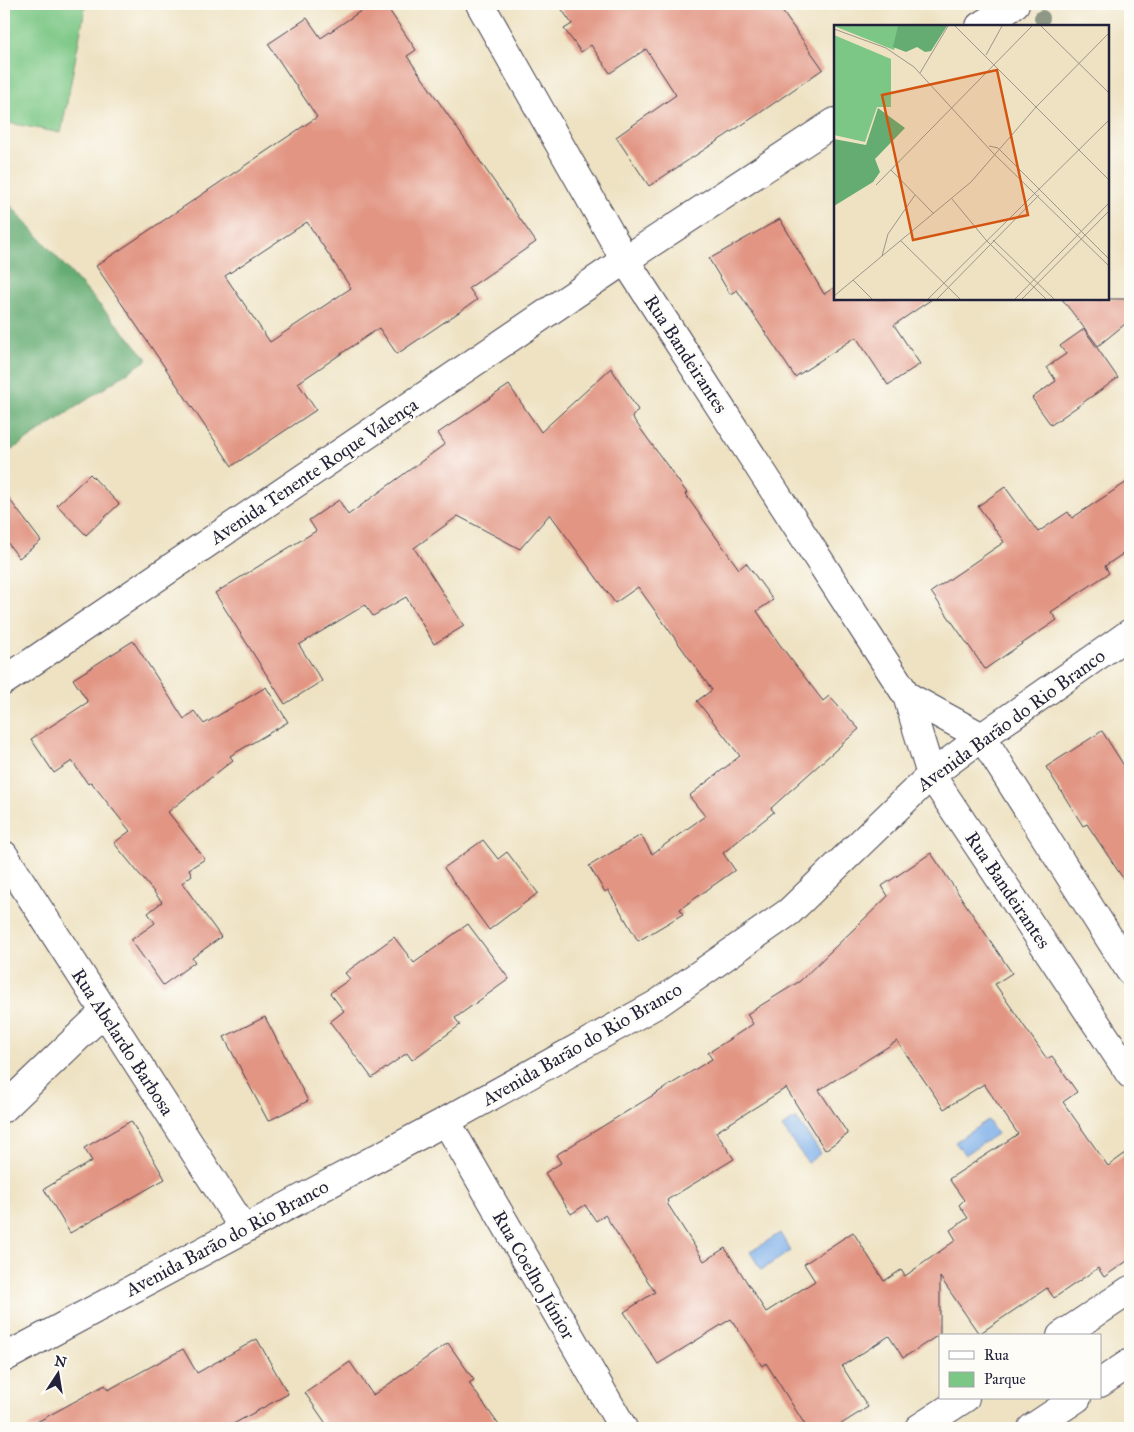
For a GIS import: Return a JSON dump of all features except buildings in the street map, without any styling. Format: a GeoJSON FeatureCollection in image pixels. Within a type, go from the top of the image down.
{"type":"FeatureCollection","features":[{"type":"Feature","properties":{"kind":"street","name":"Rua Bandeirantes"},"geometry":{"type":"LineString","coordinates":[[480,4],[625,260],[907,696],[931,775],[1130,1074]]}},
{"type":"Feature","properties":{"kind":"street"},"geometry":{"type":"LineString","coordinates":[[982,25],[1015,4]]}},
{"type":"Feature","properties":{"kind":"street","name":"Avenida Tenente Roque Valença"},"geometry":{"type":"LineString","coordinates":[[4,681],[625,260],[834,123]]}},
{"type":"Feature","properties":{"kind":"street","name":"Avenida Barão do Rio Branco"},"geometry":{"type":"LineString","coordinates":[[4,1358],[446,1121],[657,1004],[789,912],[931,775],[1130,633]]}},
{"type":"Feature","properties":{"kind":"street","name":"Rua Bandeirantes"},"geometry":{"type":"LineString","coordinates":[[907,696],[982,737],[1130,971]]}},
{"type":"Feature","properties":{"kind":"street","name":"Rua Abelardo Barbosa"},"geometry":{"type":"LineString","coordinates":[[4,855],[244,1229]]}},
{"type":"Feature","properties":{"kind":"street"},"geometry":{"type":"LineString","coordinates":[[4,1108],[104,1012]]}},
{"type":"Feature","properties":{"kind":"street","name":"Rua Coelho Júnior"},"geometry":{"type":"LineString","coordinates":[[446,1121],[623,1428]]}},
{"type":"Feature","properties":{"kind":"street"},"geometry":{"type":"LineString","coordinates":[[1063,1334],[1130,1290]]}},
{"type":"Feature","properties":{"kind":"street"},"geometry":{"type":"LineString","coordinates":[[1102,1382],[1130,1363]]}},
{"type":"Feature","properties":{"kind":"street"},"geometry":{"type":"LineString","coordinates":[[919,1428],[962,1400]]}},
{"type":"Feature","properties":{"kind":"street"},"geometry":{"type":"LineString","coordinates":[[1032,1428],[1074,1400]]}},
{"type":"Feature","properties":{"kind":"green space"},"geometry":{"type":"Polygon","coordinates":[[[4,4],[86,4],[61,133],[4,122],[4,4]]]}},
{"type":"Feature","properties":{"kind":"green space"},"geometry":{"type":"Polygon","coordinates":[[[4,198],[148,359],[4,455],[4,198]]]}},
{"type":"Feature","properties":{"kind":"water"},"geometry":{"type":"Polygon","coordinates":[[[796,1118],[821,1153],[808,1163],[782,1127],[796,1118]]]}},
{"type":"Feature","properties":{"kind":"water"},"geometry":{"type":"Polygon","coordinates":[[[988,1120],[997,1134],[965,1155],[955,1142],[988,1120]]]}},
{"type":"Feature","properties":{"kind":"water"},"geometry":{"type":"Polygon","coordinates":[[[780,1233],[791,1251],[761,1270],[750,1252],[780,1233]]]}}]}
